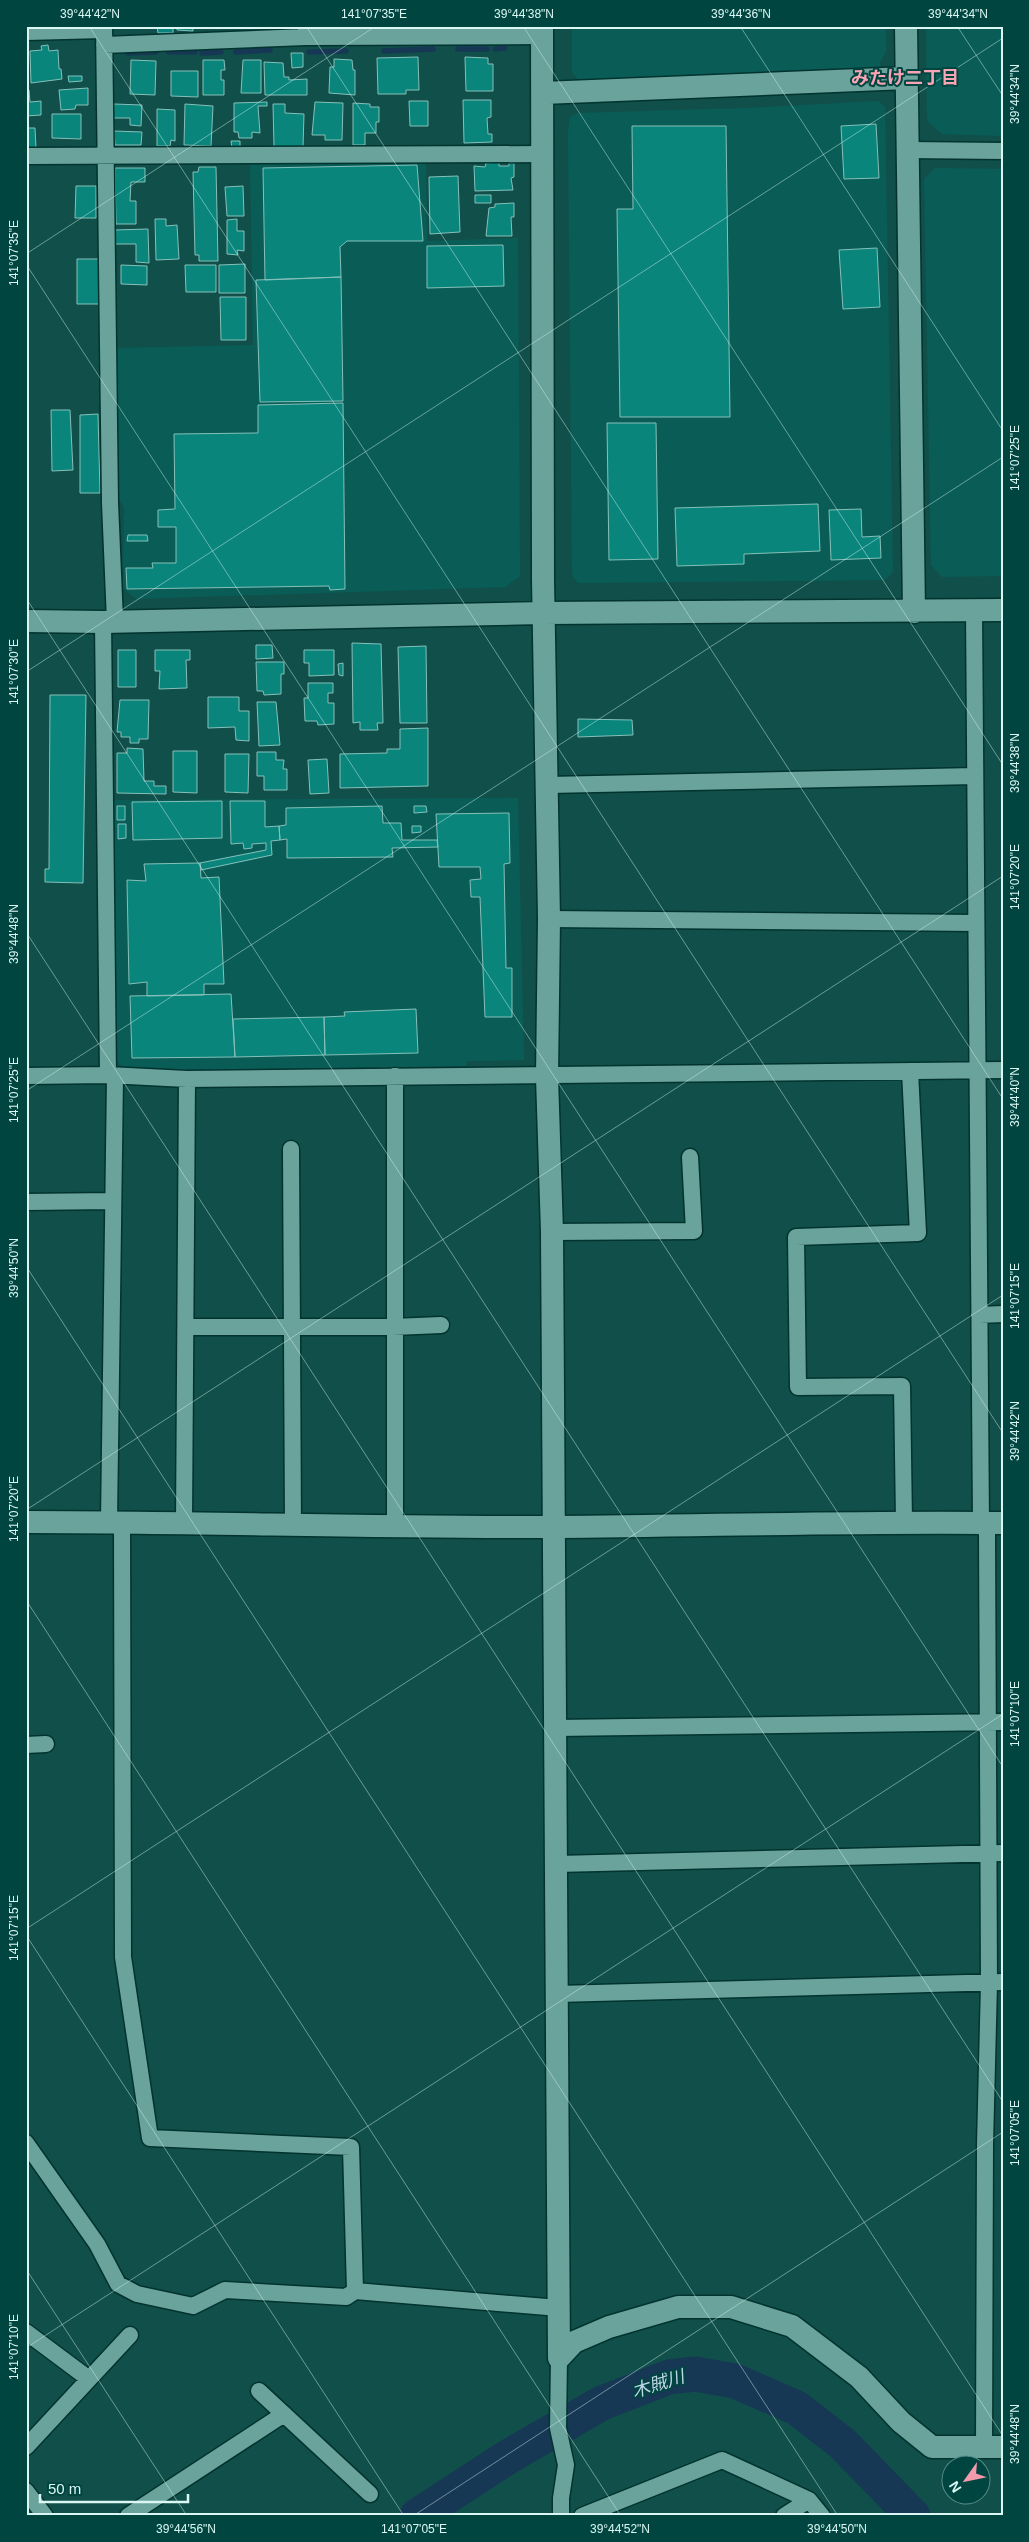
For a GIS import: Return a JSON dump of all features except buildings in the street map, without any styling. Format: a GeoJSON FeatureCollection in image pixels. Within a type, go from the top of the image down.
{"type":"FeatureCollection","features":[{"type":"Feature","properties":{"kind":"street"},"geometry":{"type":"LineString","coordinates":[[906,26],[914,612]]}},
{"type":"Feature","properties":{"kind":"street"},"geometry":{"type":"LineString","coordinates":[[26,32],[104,34],[542,31],[543,613],[548,785],[547,1077],[552,1232],[559,2308],[558,2428],[566,2465],[561,2498],[561,2516]]}},
{"type":"Feature","properties":{"kind":"street"},"geometry":{"type":"LineString","coordinates":[[104,34],[110,494],[111,1076],[115,1522],[123,1957],[150,2138],[351,2147],[355,2291]]}},
{"type":"Feature","properties":{"kind":"street"},"geometry":{"type":"LineString","coordinates":[[543,94],[907,78]]}},
{"type":"Feature","properties":{"kind":"street"},"geometry":{"type":"LineString","coordinates":[[908,150],[1003,151]]}},
{"type":"Feature","properties":{"kind":"street"},"geometry":{"type":"LineString","coordinates":[[26,156],[542,154]]}},
{"type":"Feature","properties":{"kind":"street"},"geometry":{"type":"LineString","coordinates":[[26,622],[543,613],[1003,610]]}},
{"type":"Feature","properties":{"kind":"street"},"geometry":{"type":"LineString","coordinates":[[559,2358],[574,2342],[609,2327],[678,2307],[731,2307],[792,2326],[859,2377],[901,2422],[932,2447],[993,2447],[985,2155],[996,1982],[995,1722],[987,1533],[992,1523],[979,1315],[974,611]]}},
{"type":"Feature","properties":{"kind":"street"},"geometry":{"type":"LineString","coordinates":[[548,785],[975,776]]}},
{"type":"Feature","properties":{"kind":"street"},"geometry":{"type":"LineString","coordinates":[[549,919],[976,923]]}},
{"type":"Feature","properties":{"kind":"street"},"geometry":{"type":"LineString","coordinates":[[26,1076],[111,1076],[187,1079],[530,1074],[547,1077],[1003,1070]]}},
{"type":"Feature","properties":{"kind":"street"},"geometry":{"type":"LineString","coordinates":[[904,1522],[902,1386],[798,1387],[796,1237],[918,1233],[910,1071]]}},
{"type":"Feature","properties":{"kind":"street"},"geometry":{"type":"LineString","coordinates":[[395,1076],[393,1327],[395,1526]]}},
{"type":"Feature","properties":{"kind":"street"},"geometry":{"type":"LineString","coordinates":[[184,1522],[187,1079]]}},
{"type":"Feature","properties":{"kind":"street"},"geometry":{"type":"LineString","coordinates":[[292,1149],[293,1526]]}},
{"type":"Feature","properties":{"kind":"street"},"geometry":{"type":"LineString","coordinates":[[552,1232],[694,1231],[690,1157]]}},
{"type":"Feature","properties":{"kind":"street"},"geometry":{"type":"LineString","coordinates":[[26,1202],[112,1201]]}},
{"type":"Feature","properties":{"kind":"street"},"geometry":{"type":"LineString","coordinates":[[979,1315],[1003,1314]]}},
{"type":"Feature","properties":{"kind":"street"},"geometry":{"type":"LineString","coordinates":[[186,1327],[393,1327],[441,1325]]}},
{"type":"Feature","properties":{"kind":"street"},"geometry":{"type":"LineString","coordinates":[[26,1522],[554,1527],[904,1522],[992,1523]]}},
{"type":"Feature","properties":{"kind":"street"},"geometry":{"type":"LineString","coordinates":[[556,1728],[995,1722]]}},
{"type":"Feature","properties":{"kind":"street"},"geometry":{"type":"LineString","coordinates":[[26,1745],[46,1744]]}},
{"type":"Feature","properties":{"kind":"street"},"geometry":{"type":"LineString","coordinates":[[556,1864],[995,1854]]}},
{"type":"Feature","properties":{"kind":"street"},"geometry":{"type":"LineString","coordinates":[[557,1994],[996,1982]]}},
{"type":"Feature","properties":{"kind":"street"},"geometry":{"type":"LineString","coordinates":[[26,2144],[97,2244],[118,2284],[137,2294],[194,2306],[225,2290],[346,2297],[355,2291],[559,2308]]}},
{"type":"Feature","properties":{"kind":"street"},"geometry":{"type":"LineString","coordinates":[[26,2332],[89,2379]]}},
{"type":"Feature","properties":{"kind":"street"},"geometry":{"type":"LineString","coordinates":[[26,2447],[130,2335]]}},
{"type":"Feature","properties":{"kind":"street"},"geometry":{"type":"LineString","coordinates":[[259,2390],[370,2494]]}},
{"type":"Feature","properties":{"kind":"street"},"geometry":{"type":"LineString","coordinates":[[128,2516],[284,2414]]}},
{"type":"Feature","properties":{"kind":"street"},"geometry":{"type":"LineString","coordinates":[[582,2516],[722,2460],[809,2500],[822,2516]]}},
{"type":"Feature","properties":{"kind":"street"},"geometry":{"type":"LineString","coordinates":[[26,2492],[45,2516]]}},
{"type":"Feature","properties":{"kind":"street"},"geometry":{"type":"LineString","coordinates":[[784,2516],[809,2500]]}},
{"type":"Feature","properties":{"kind":"shaded area"},"geometry":{"type":"Polygon","coordinates":[[[572,26],[886,26],[886,52],[880,62],[881,69],[579,81],[572,72],[572,26]]]}},
{"type":"Feature","properties":{"kind":"shaded area"},"geometry":{"type":"Polygon","coordinates":[[[926,26],[1003,26],[1003,136],[942,134],[927,121],[926,26]]]}},
{"type":"Feature","properties":{"kind":"shaded area"},"geometry":{"type":"Polygon","coordinates":[[[878,101],[885,107],[893,572],[885,580],[578,583],[573,577],[572,568],[568,131],[570,117],[577,113],[748,108],[878,101]]]}},
{"type":"Feature","properties":{"kind":"shaded area"},"geometry":{"type":"Polygon","coordinates":[[[426,162],[427,241],[518,238],[520,576],[505,587],[136,599],[123,588],[124,507],[118,497],[117,348],[253,345],[250,163],[426,162]]]}},
{"type":"Feature","properties":{"kind":"shaded area"},"geometry":{"type":"Polygon","coordinates":[[[935,168],[1003,169],[1003,576],[942,577],[931,565],[924,179],[935,168]]]}},
{"type":"Feature","properties":{"kind":"shaded area"},"geometry":{"type":"Polygon","coordinates":[[[518,798],[524,1060],[467,1061],[466,1066],[128,1071],[113,1058],[114,800],[518,798]]]}},
{"type":"Feature","properties":{"kind":"waterway"},"geometry":{"type":"LineString","coordinates":[[495,49],[505,48]]}},
{"type":"Feature","properties":{"kind":"waterway"},"geometry":{"type":"LineString","coordinates":[[384,51],[433,49]]}},
{"type":"Feature","properties":{"kind":"waterway"},"geometry":{"type":"LineString","coordinates":[[458,49],[487,49]]}},
{"type":"Feature","properties":{"kind":"waterway"},"geometry":{"type":"LineString","coordinates":[[236,52],[270,50]]}},
{"type":"Feature","properties":{"kind":"waterway"},"geometry":{"type":"LineString","coordinates":[[309,52],[346,51]]}},
{"type":"Feature","properties":{"kind":"waterway"},"geometry":{"type":"LineString","coordinates":[[128,53],[156,52]]}},
{"type":"Feature","properties":{"kind":"waterway"},"geometry":{"type":"LineString","coordinates":[[169,52],[195,52]]}},
{"type":"Feature","properties":{"kind":"waterway"},"geometry":{"type":"LineString","coordinates":[[202,53],[221,52]]}},
{"type":"Feature","properties":{"kind":"waterway","name":"木賊川"},"geometry":{"type":"LineString","coordinates":[[417,2516],[511,2455],[602,2403],[669,2377],[695,2374],[735,2381],[797,2408],[843,2444],[913,2516]]}},
{"type":"Feature","properties":{"kind":"district","name":"みたけ二丁目"},"geometry":{"type":"Point","coordinates":[905,78]}}]}
